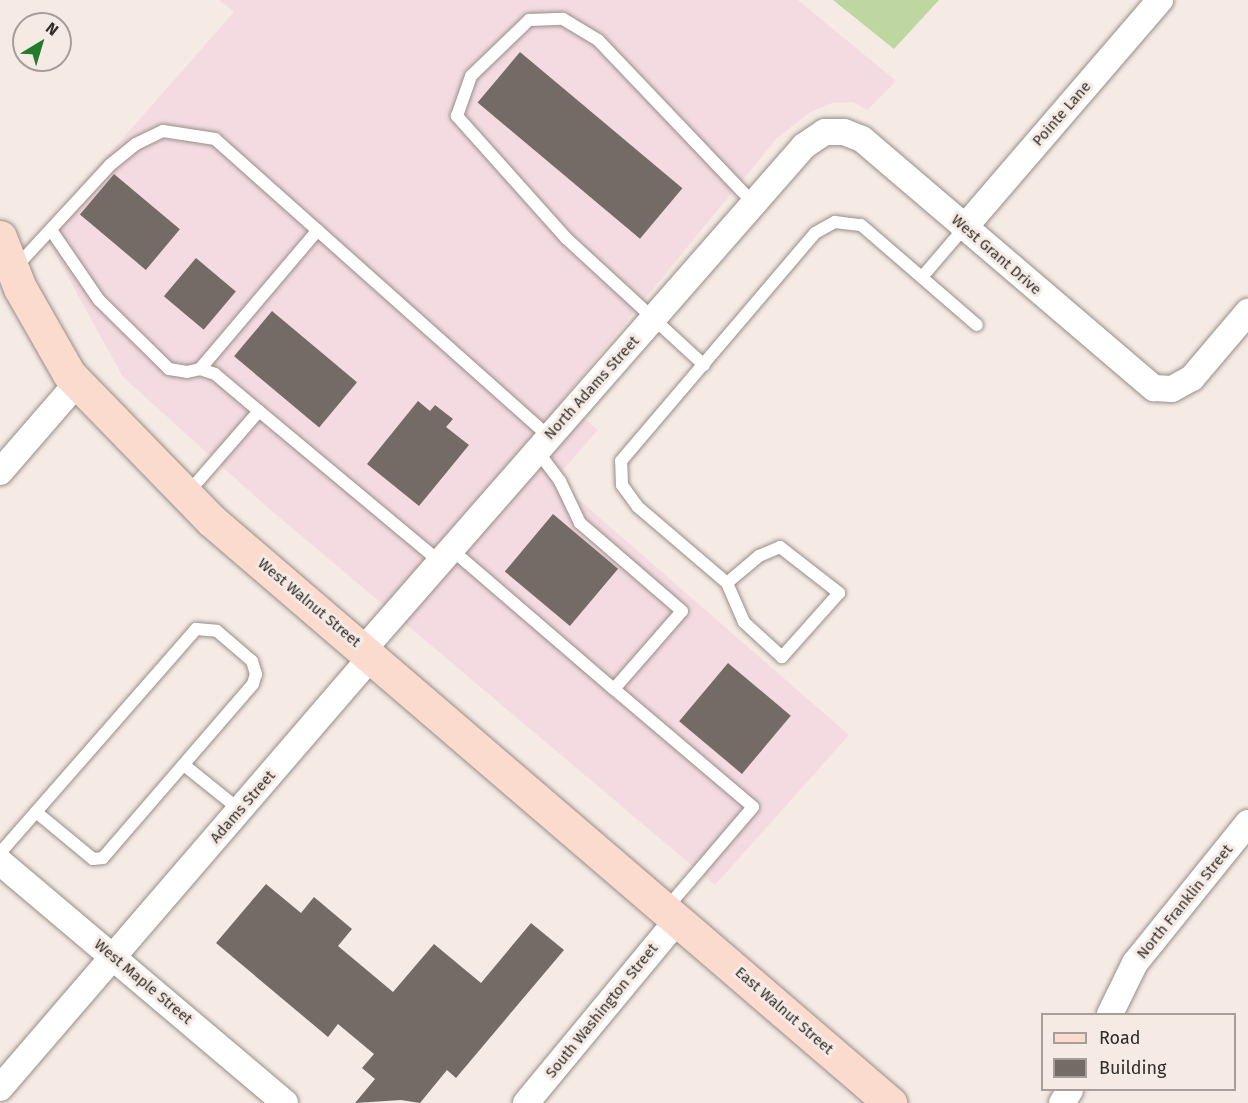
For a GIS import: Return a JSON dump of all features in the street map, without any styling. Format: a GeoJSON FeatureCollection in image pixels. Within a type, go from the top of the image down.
{"type":"FeatureCollection","features":[{"type":"Feature","properties":{"kind":"main road","name":"West Walnut Street"},"geometry":{"type":"LineString","coordinates":[[0,237],[13,271],[45,337],[77,383],[186,496],[672,914]]}},
{"type":"Feature","properties":{"kind":"main road","name":"East Walnut Street"},"geometry":{"type":"LineString","coordinates":[[672,914],[890,1103]]}},
{"type":"Feature","properties":{"kind":"street","name":"Pointe Lane"},"geometry":{"type":"LineString","coordinates":[[964,228],[1160,0]]}},
{"type":"Feature","properties":{"kind":"street","name":"West Grant Drive"},"geometry":{"type":"LineString","coordinates":[[825,132],[844,132],[862,139],[1142,382],[1172,389],[1192,378],[1248,312]]}},
{"type":"Feature","properties":{"kind":"street","name":"North Adams Street"},"geometry":{"type":"LineString","coordinates":[[368,652],[446,555],[804,146],[825,132]]}},
{"type":"Feature","properties":{"kind":"street"},"geometry":{"type":"LineString","coordinates":[[0,472],[77,383]]}},
{"type":"Feature","properties":{"kind":"street","name":"Adams Street"},"geometry":{"type":"LineString","coordinates":[[0,1088],[240,810],[368,652]]}},
{"type":"Feature","properties":{"kind":"street","name":"North Franklin Street"},"geometry":{"type":"LineString","coordinates":[[1110,1013],[1135,963],[1248,823]]}},
{"type":"Feature","properties":{"kind":"street","name":"West Maple Street"},"geometry":{"type":"LineString","coordinates":[[0,862],[285,1103]]}},
{"type":"Feature","properties":{"kind":"street","name":"South Washington Street"},"geometry":{"type":"LineString","coordinates":[[526,1103],[672,914]]}},
{"type":"Feature","properties":{"kind":"lane"},"geometry":{"type":"LineString","coordinates":[[704,365],[652,321],[566,238],[457,116],[471,76],[529,20],[563,19],[598,40],[754,204]]}},
{"type":"Feature","properties":{"kind":"lane"},"geometry":{"type":"LineString","coordinates":[[13,271],[110,165],[136,144],[163,131],[215,139],[318,230],[543,444],[580,523],[682,611],[614,689]]}},
{"type":"Feature","properties":{"kind":"lane"},"geometry":{"type":"LineString","coordinates":[[728,583],[759,556],[780,547],[839,593],[782,657],[744,622],[728,583],[638,507],[622,485],[621,461],[814,233],[836,222],[861,225],[977,325]]}},
{"type":"Feature","properties":{"kind":"lane"},"geometry":{"type":"LineString","coordinates":[[922,277],[964,228]]}},
{"type":"Feature","properties":{"kind":"lane"},"geometry":{"type":"LineString","coordinates":[[51,230],[99,300],[169,369],[187,372],[200,369],[215,374],[614,689],[753,807],[672,914]]}},
{"type":"Feature","properties":{"kind":"lane"},"geometry":{"type":"LineString","coordinates":[[200,369],[318,230]]}},
{"type":"Feature","properties":{"kind":"lane"},"geometry":{"type":"LineString","coordinates":[[186,496],[259,411]]}},
{"type":"Feature","properties":{"kind":"lane"},"geometry":{"type":"LineString","coordinates":[[0,853],[186,638],[205,627],[217,631],[252,661],[256,674],[253,684],[103,858],[93,859],[36,812]]}},
{"type":"Feature","properties":{"kind":"lane"},"geometry":{"type":"LineString","coordinates":[[184,765],[240,810]]}},
{"type":"Feature","properties":{"kind":"shaded area"},"geometry":{"type":"Polygon","coordinates":[[[219,0],[798,0],[896,81],[867,110],[853,102],[832,103],[809,113],[776,139],[562,400],[598,430],[555,479],[849,735],[715,885],[266,506],[123,377],[42,230],[234,12],[219,0]]]}},
{"type":"Feature","properties":{"kind":"green space"},"geometry":{"type":"Polygon","coordinates":[[[833,0],[939,0],[894,49],[833,0]]]}},
{"type":"Feature","properties":{"kind":"building"},"geometry":{"type":"Polygon","coordinates":[[[520,52],[682,188],[640,239],[478,103],[520,52]]]}},
{"type":"Feature","properties":{"kind":"building"},"geometry":{"type":"Polygon","coordinates":[[[114,174],[180,229],[146,270],[80,215],[114,174]]]}},
{"type":"Feature","properties":{"kind":"building"},"geometry":{"type":"Polygon","coordinates":[[[196,258],[236,291],[204,330],[164,296],[196,258]]]}},
{"type":"Feature","properties":{"kind":"building"},"geometry":{"type":"Polygon","coordinates":[[[272,311],[357,382],[319,428],[234,356],[272,311]]]}},
{"type":"Feature","properties":{"kind":"building"},"geometry":{"type":"Polygon","coordinates":[[[418,401],[430,411],[435,405],[453,419],[446,427],[469,445],[419,506],[367,464],[418,401]]]}},
{"type":"Feature","properties":{"kind":"building"},"geometry":{"type":"Polygon","coordinates":[[[553,514],[618,569],[570,626],[505,571],[553,514]]]}},
{"type":"Feature","properties":{"kind":"building"},"geometry":{"type":"Polygon","coordinates":[[[728,663],[791,716],[742,774],[679,721],[728,663]]]}},
{"type":"Feature","properties":{"kind":"building"},"geometry":{"type":"Polygon","coordinates":[[[266,884],[301,913],[314,897],[352,929],[338,946],[393,992],[434,944],[481,983],[531,923],[564,950],[456,1078],[447,1070],[420,1103],[401,1100],[355,1103],[375,1079],[362,1068],[374,1054],[338,1024],[328,1037],[216,943],[266,884]]]}}]}
